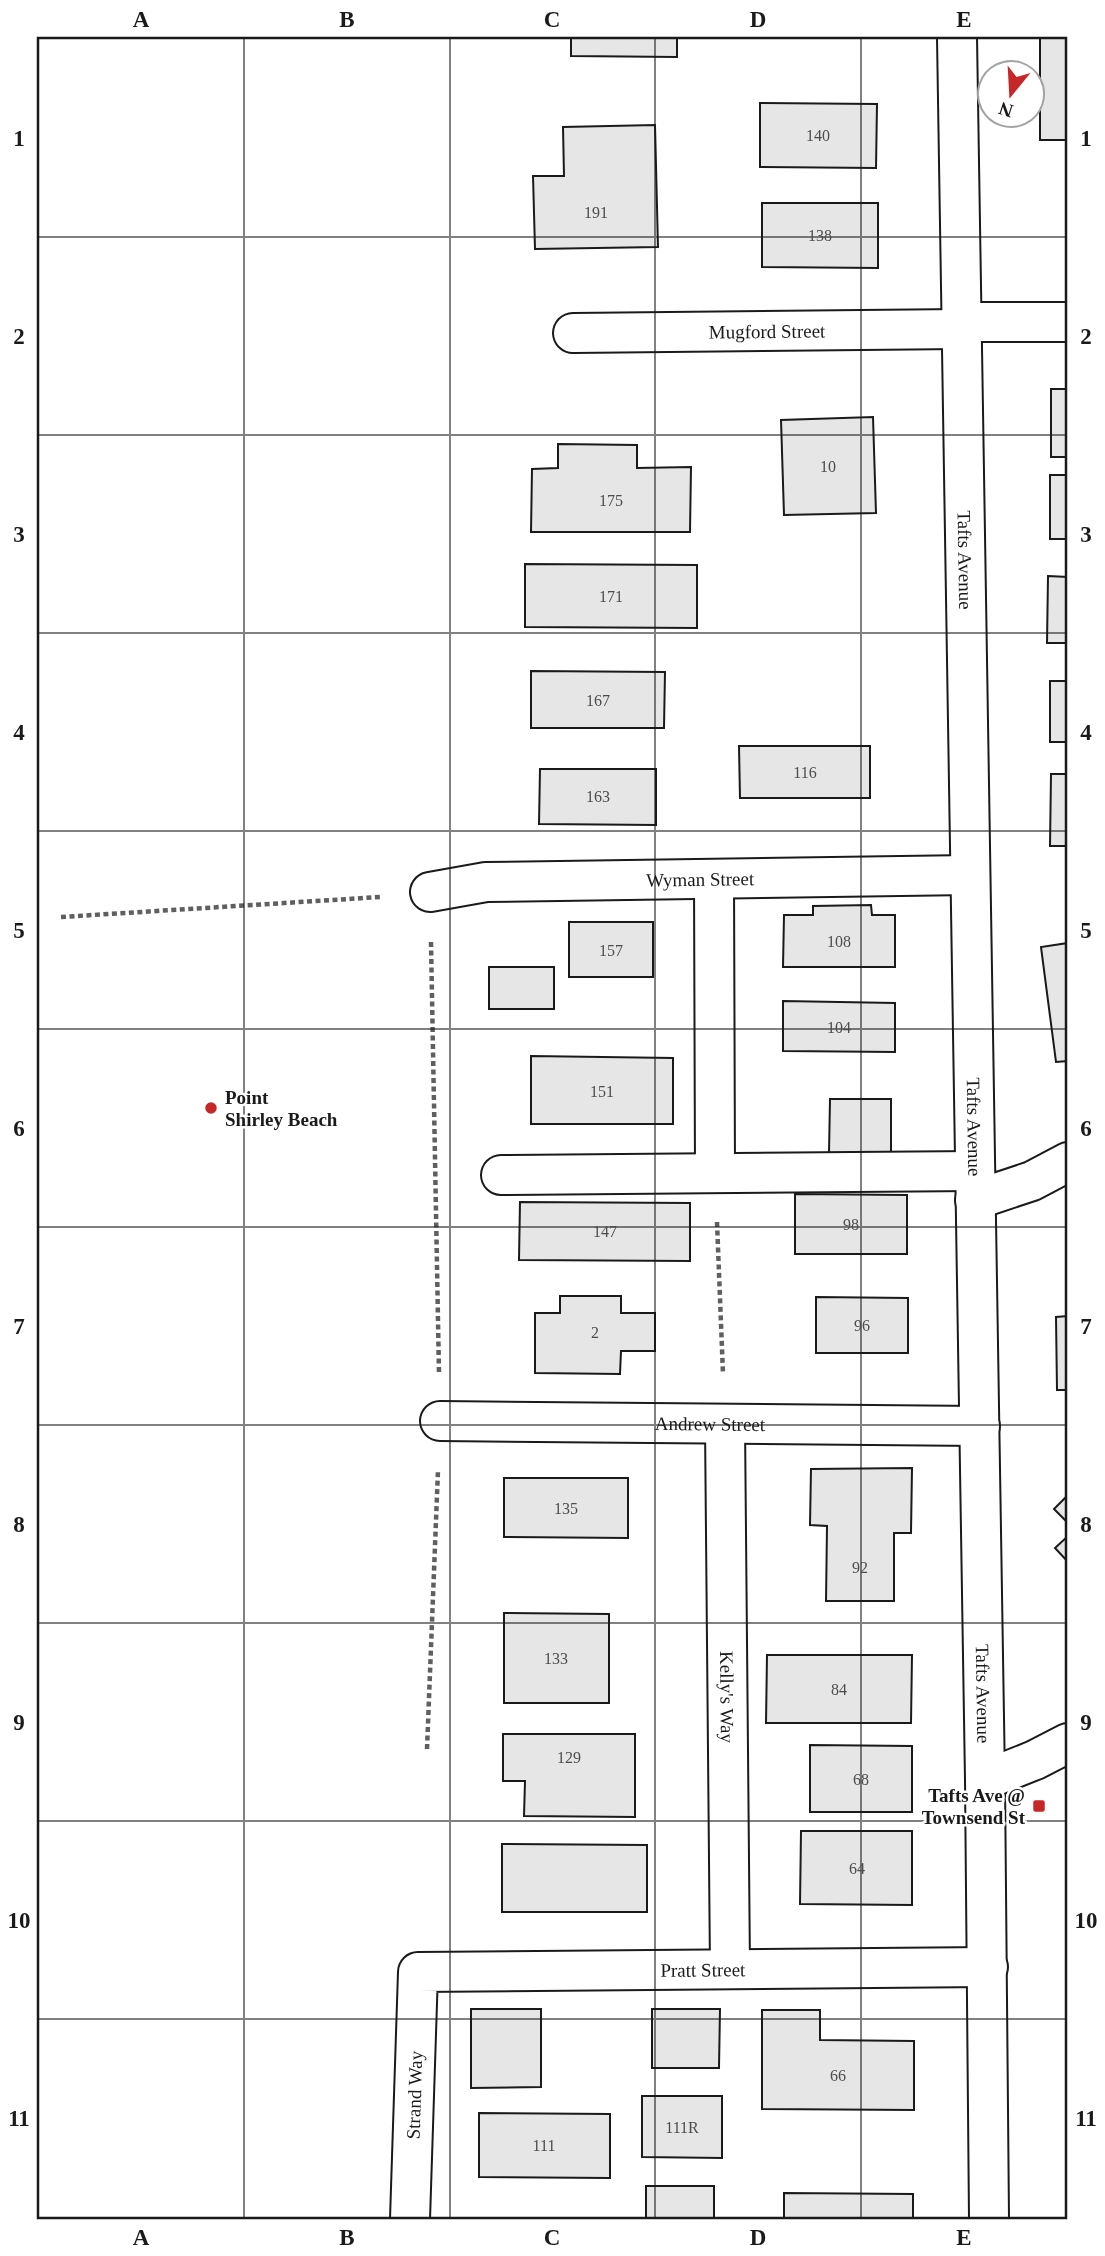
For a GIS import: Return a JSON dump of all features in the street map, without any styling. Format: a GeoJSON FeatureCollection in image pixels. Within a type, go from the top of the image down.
{"type":"FeatureCollection","features":[{"type":"Feature","properties":{"kind":"street","name":"Tafts Avenue"},"geometry":{"type":"LineString","coordinates":[[957,37],[988,1967],[989,2219]]}},
{"type":"Feature","properties":{"kind":"street","name":"Mugford Street"},"geometry":{"type":"LineString","coordinates":[[573,332],[1068,322]]}},
{"type":"Feature","properties":{"kind":"street","name":"Wyman Street"},"geometry":{"type":"LineString","coordinates":[[430,892],[486,882],[970,875]]}},
{"type":"Feature","properties":{"kind":"street"},"geometry":{"type":"LineString","coordinates":[[715,879],[715,1173]]}},
{"type":"Feature","properties":{"kind":"street"},"geometry":{"type":"LineString","coordinates":[[501,1175],[715,1173],[975,1185],[1032,1181],[1068,1163]]}},
{"type":"Feature","properties":{"kind":"street","name":"Andrew Street"},"geometry":{"type":"LineString","coordinates":[[440,1421],[980,1426]]}},
{"type":"Feature","properties":{"kind":"street","name":"Kelly's Way"},"geometry":{"type":"LineString","coordinates":[[725,1424],[730,1969]]}},
{"type":"Feature","properties":{"kind":"street"},"geometry":{"type":"LineString","coordinates":[[985,1780],[1068,1743]]}},
{"type":"Feature","properties":{"kind":"street","name":"Pratt Street"},"geometry":{"type":"LineString","coordinates":[[418,1972],[988,1967]]}},
{"type":"Feature","properties":{"kind":"street","name":"Strand Way"},"geometry":{"type":"LineString","coordinates":[[410,2219],[418,1972]]}},
{"type":"Feature","properties":{"kind":"path"},"geometry":{"type":"LineString","coordinates":[[61,917],[430,892],[440,1421],[427,1749]]}},
{"type":"Feature","properties":{"kind":"path"},"geometry":{"type":"LineString","coordinates":[[715,1173],[725,1424]]}},
{"type":"Feature","properties":{"kind":"building"},"geometry":{"type":"Polygon","coordinates":[[[571,37],[677,37],[677,57],[571,56],[571,37]]]}},
{"type":"Feature","properties":{"kind":"building"},"geometry":{"type":"Polygon","coordinates":[[[1040,37],[1068,37],[1068,140],[1040,140],[1040,130],[1046,130],[1046,60],[1040,60],[1040,37]]]}},
{"type":"Feature","properties":{"kind":"building"},"geometry":{"type":"Polygon","coordinates":[[[760,103],[877,104],[876,168],[760,167],[760,103]]]}},
{"type":"Feature","properties":{"kind":"building"},"geometry":{"type":"Polygon","coordinates":[[[655,125],[658,247],[535,249],[533,176],[564,176],[563,127],[655,125]]]}},
{"type":"Feature","properties":{"kind":"building"},"geometry":{"type":"Polygon","coordinates":[[[762,203],[878,203],[878,268],[762,267],[762,203]]]}},
{"type":"Feature","properties":{"kind":"building"},"geometry":{"type":"Polygon","coordinates":[[[1051,389],[1068,389],[1068,457],[1051,457],[1051,389]]]}},
{"type":"Feature","properties":{"kind":"building"},"geometry":{"type":"Polygon","coordinates":[[[873,417],[876,513],[784,515],[781,420],[873,417]]]}},
{"type":"Feature","properties":{"kind":"building"},"geometry":{"type":"Polygon","coordinates":[[[558,444],[637,445],[637,468],[691,467],[690,532],[531,532],[532,469],[558,468],[558,444]]]}},
{"type":"Feature","properties":{"kind":"building"},"geometry":{"type":"Polygon","coordinates":[[[1050,475],[1068,475],[1068,539],[1050,539],[1050,475]]]}},
{"type":"Feature","properties":{"kind":"building"},"geometry":{"type":"Polygon","coordinates":[[[525,564],[697,565],[697,628],[525,627],[525,564]]]}},
{"type":"Feature","properties":{"kind":"building"},"geometry":{"type":"Polygon","coordinates":[[[1048,576],[1068,577],[1068,643],[1047,643],[1048,576]]]}},
{"type":"Feature","properties":{"kind":"building"},"geometry":{"type":"Polygon","coordinates":[[[531,671],[665,672],[664,728],[531,728],[531,671]]]}},
{"type":"Feature","properties":{"kind":"building"},"geometry":{"type":"Polygon","coordinates":[[[1050,681],[1068,681],[1068,742],[1050,742],[1050,681]]]}},
{"type":"Feature","properties":{"kind":"building"},"geometry":{"type":"Polygon","coordinates":[[[739,746],[870,746],[870,798],[740,798],[739,746]]]}},
{"type":"Feature","properties":{"kind":"building"},"geometry":{"type":"Polygon","coordinates":[[[540,769],[656,769],[656,825],[539,824],[540,769]]]}},
{"type":"Feature","properties":{"kind":"building"},"geometry":{"type":"Polygon","coordinates":[[[1051,774],[1068,774],[1068,846],[1050,846],[1051,774]]]}},
{"type":"Feature","properties":{"kind":"building"},"geometry":{"type":"Polygon","coordinates":[[[871,905],[872,915],[895,915],[895,967],[783,967],[784,915],[813,915],[813,906],[871,905]]]}},
{"type":"Feature","properties":{"kind":"building"},"geometry":{"type":"Polygon","coordinates":[[[569,922],[653,922],[653,977],[569,977],[569,922]]]}},
{"type":"Feature","properties":{"kind":"building"},"geometry":{"type":"Polygon","coordinates":[[[1068,943],[1068,1061],[1056,1062],[1041,947],[1068,943]]]}},
{"type":"Feature","properties":{"kind":"building"},"geometry":{"type":"Polygon","coordinates":[[[489,967],[554,967],[554,1009],[489,1009],[489,967]]]}},
{"type":"Feature","properties":{"kind":"building"},"geometry":{"type":"Polygon","coordinates":[[[783,1001],[895,1003],[895,1052],[783,1051],[783,1001]]]}},
{"type":"Feature","properties":{"kind":"building"},"geometry":{"type":"Polygon","coordinates":[[[531,1056],[673,1058],[673,1124],[531,1124],[531,1056]]]}},
{"type":"Feature","properties":{"kind":"building"},"geometry":{"type":"Polygon","coordinates":[[[830,1099],[891,1099],[891,1153],[829,1153],[830,1099]]]}},
{"type":"Feature","properties":{"kind":"building"},"geometry":{"type":"Polygon","coordinates":[[[795,1194],[907,1195],[907,1254],[795,1254],[795,1194]]]}},
{"type":"Feature","properties":{"kind":"building"},"geometry":{"type":"Polygon","coordinates":[[[520,1202],[690,1203],[690,1261],[519,1260],[520,1202]]]}},
{"type":"Feature","properties":{"kind":"building"},"geometry":{"type":"Polygon","coordinates":[[[560,1296],[621,1296],[621,1313],[655,1313],[655,1351],[621,1351],[620,1374],[535,1373],[535,1313],[560,1313],[560,1296]]]}},
{"type":"Feature","properties":{"kind":"building"},"geometry":{"type":"Polygon","coordinates":[[[816,1297],[908,1298],[908,1353],[816,1353],[816,1297]]]}},
{"type":"Feature","properties":{"kind":"building"},"geometry":{"type":"Polygon","coordinates":[[[1068,1316],[1068,1390],[1057,1390],[1056,1317],[1068,1316]]]}},
{"type":"Feature","properties":{"kind":"building"},"geometry":{"type":"Polygon","coordinates":[[[912,1468],[911,1533],[894,1533],[894,1601],[826,1601],[827,1526],[810,1525],[811,1469],[912,1468]]]}},
{"type":"Feature","properties":{"kind":"building"},"geometry":{"type":"Polygon","coordinates":[[[504,1478],[628,1478],[628,1538],[504,1537],[504,1478]]]}},
{"type":"Feature","properties":{"kind":"building"},"geometry":{"type":"Polygon","coordinates":[[[1068,1495],[1068,1523],[1054,1509],[1068,1495]]]}},
{"type":"Feature","properties":{"kind":"building"},"geometry":{"type":"Polygon","coordinates":[[[1068,1536],[1068,1562],[1055,1548],[1068,1536]]]}},
{"type":"Feature","properties":{"kind":"building"},"geometry":{"type":"Polygon","coordinates":[[[504,1613],[609,1614],[609,1703],[504,1703],[504,1613]]]}},
{"type":"Feature","properties":{"kind":"building"},"geometry":{"type":"Polygon","coordinates":[[[767,1655],[912,1655],[911,1723],[766,1723],[767,1655]]]}},
{"type":"Feature","properties":{"kind":"building"},"geometry":{"type":"Polygon","coordinates":[[[503,1734],[635,1734],[635,1817],[524,1816],[525,1781],[503,1781],[503,1734]]]}},
{"type":"Feature","properties":{"kind":"building"},"geometry":{"type":"Polygon","coordinates":[[[810,1745],[912,1746],[912,1812],[810,1812],[810,1745]]]}},
{"type":"Feature","properties":{"kind":"building"},"geometry":{"type":"Polygon","coordinates":[[[801,1831],[912,1831],[912,1905],[800,1904],[801,1831]]]}},
{"type":"Feature","properties":{"kind":"building"},"geometry":{"type":"Polygon","coordinates":[[[502,1844],[647,1845],[647,1912],[502,1912],[502,1844]]]}},
{"type":"Feature","properties":{"kind":"building"},"geometry":{"type":"Polygon","coordinates":[[[471,2009],[541,2009],[541,2087],[471,2088],[471,2009]]]}},
{"type":"Feature","properties":{"kind":"building"},"geometry":{"type":"Polygon","coordinates":[[[652,2009],[720,2009],[719,2068],[652,2068],[652,2009]]]}},
{"type":"Feature","properties":{"kind":"building"},"geometry":{"type":"Polygon","coordinates":[[[762,2010],[820,2010],[820,2040],[914,2041],[914,2110],[762,2109],[762,2010]]]}},
{"type":"Feature","properties":{"kind":"building"},"geometry":{"type":"Polygon","coordinates":[[[642,2096],[722,2096],[722,2158],[642,2157],[642,2096]]]}},
{"type":"Feature","properties":{"kind":"building"},"geometry":{"type":"Polygon","coordinates":[[[479,2113],[610,2114],[610,2178],[479,2177],[479,2113]]]}},
{"type":"Feature","properties":{"kind":"building"},"geometry":{"type":"Polygon","coordinates":[[[646,2186],[714,2186],[714,2219],[646,2219],[646,2186]]]}},
{"type":"Feature","properties":{"kind":"building"},"geometry":{"type":"Polygon","coordinates":[[[784,2193],[913,2194],[913,2219],[784,2219],[784,2193]]]}},
{"type":"Feature","properties":{"kind":"place","name":"Point Shirley Beach"},"geometry":{"type":"Point","coordinates":[211,1108]}},
{"type":"Feature","properties":{"kind":"place","name":"Tafts Ave @ Townsend St"},"geometry":{"type":"Point","coordinates":[1039,1806]}}]}
